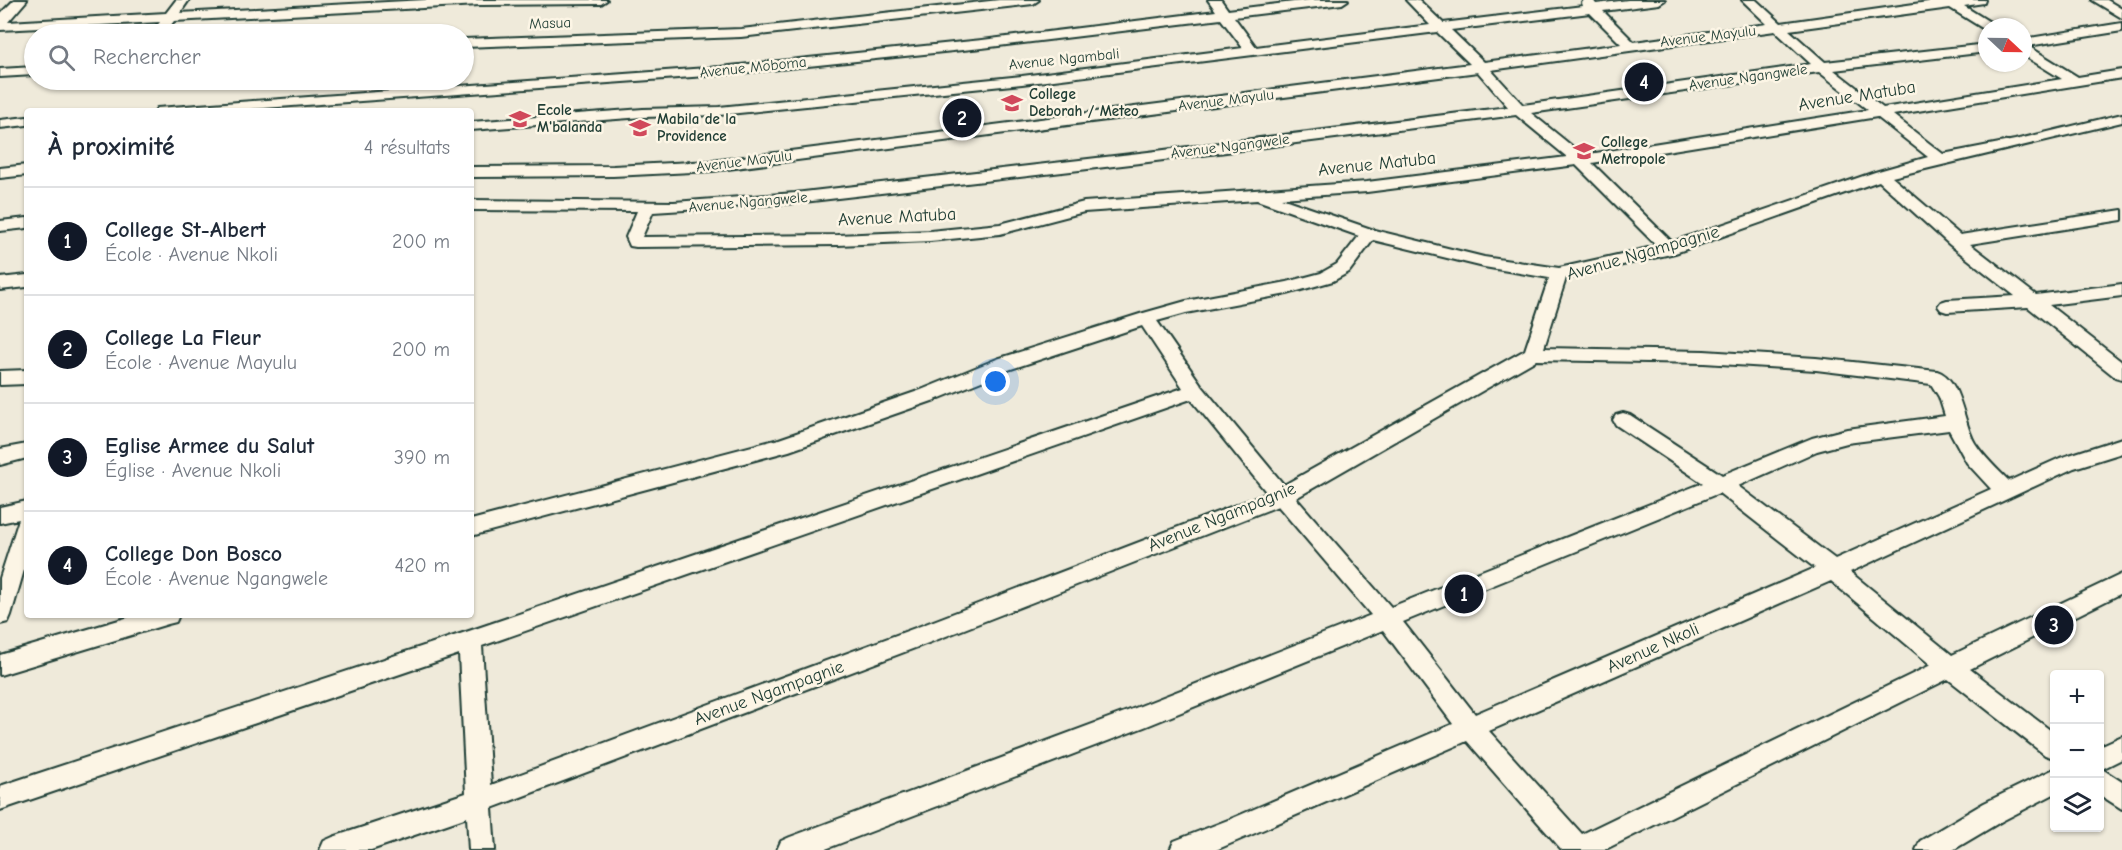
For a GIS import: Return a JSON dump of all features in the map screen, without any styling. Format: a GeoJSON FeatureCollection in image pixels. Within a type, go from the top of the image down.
{"type":"FeatureCollection","features":[{"type":"Feature","properties":{"kind":"street"},"geometry":{"type":"LineString","coordinates":[[0,24],[21,0]]}},
{"type":"Feature","properties":{"kind":"street"},"geometry":{"type":"LineString","coordinates":[[164,24],[183,0]]}},
{"type":"Feature","properties":{"kind":"street"},"geometry":{"type":"LineString","coordinates":[[0,24],[170,16],[343,4],[601,0]]}},
{"type":"Feature","properties":{"kind":"street","name":"Masua"},"geometry":{"type":"LineString","coordinates":[[474,44],[741,33],[1033,0]]}},
{"type":"Feature","properties":{"kind":"street"},"geometry":{"type":"LineString","coordinates":[[1214,0],[1253,52]]}},
{"type":"Feature","properties":{"kind":"street","name":"Avenue Moboma"},"geometry":{"type":"LineString","coordinates":[[474,89],[720,71],[1227,15],[1342,0]]}},
{"type":"Feature","properties":{"kind":"street"},"geometry":{"type":"LineString","coordinates":[[1412,0],[1481,67],[1519,110],[1580,160],[1669,249]]}},
{"type":"Feature","properties":{"kind":"street","name":"Avenue Ngambali"},"geometry":{"type":"LineString","coordinates":[[474,126],[643,113],[719,111],[1022,80],[1442,28],[1589,4],[1659,0]]}},
{"type":"Feature","properties":{"kind":"street"},"geometry":{"type":"LineString","coordinates":[[1748,0],[1781,27],[1822,67],[1940,159]]}},
{"type":"Feature","properties":{"kind":"street","name":"Avenue Mayulu"},"geometry":{"type":"LineString","coordinates":[[474,172],[699,167],[1481,67],[1949,2],[1979,0]]}},
{"type":"Feature","properties":{"kind":"street"},"geometry":{"type":"LineString","coordinates":[[2098,0],[2122,14]]}},
{"type":"Feature","properties":{"kind":"street"},"geometry":{"type":"LineString","coordinates":[[1949,2],[1978,21]]}},
{"type":"Feature","properties":{"kind":"street"},"geometry":{"type":"LineString","coordinates":[[1589,4],[1630,46]]}},
{"type":"Feature","properties":{"kind":"street"},"geometry":{"type":"LineString","coordinates":[[2032,42],[2122,27]]}},
{"type":"Feature","properties":{"kind":"street","name":"Avenue Ngangwele"},"geometry":{"type":"LineString","coordinates":[[474,205],[647,208],[795,198],[1519,110],[1822,67],[1978,49]]}},
{"type":"Feature","properties":{"kind":"street"},"geometry":{"type":"LineString","coordinates":[[2032,55],[2073,80]]}},
{"type":"Feature","properties":{"kind":"street"},"geometry":{"type":"LineString","coordinates":[[0,73],[24,72]]}},
{"type":"Feature","properties":{"kind":"street","name":"Avenue Matuba"},"geometry":{"type":"LineString","coordinates":[[647,208],[634,240],[640,242],[838,240],[930,236],[1000,229],[1039,221],[1076,208],[1367,187],[1580,160],[2122,74]]}},
{"type":"Feature","properties":{"kind":"street","name":"Avenue Moboma"},"geometry":{"type":"LineString","coordinates":[[204,108],[455,90]]}},
{"type":"Feature","properties":{"kind":"street","name":"Avenue Ngampagnie"},"geometry":{"type":"LineString","coordinates":[[333,850],[479,801],[923,635],[1282,496],[1533,354],[1559,274],[1669,249],[1881,176],[1940,159],[2015,145],[2122,118]]}},
{"type":"Feature","properties":{"kind":"street"},"geometry":{"type":"LineString","coordinates":[[0,124],[24,121]]}},
{"type":"Feature","properties":{"kind":"street"},"geometry":{"type":"LineString","coordinates":[[0,173],[24,170]]}},
{"type":"Feature","properties":{"kind":"street"},"geometry":{"type":"LineString","coordinates":[[1881,176],[1956,241],[2122,372]]}},
{"type":"Feature","properties":{"kind":"street"},"geometry":{"type":"LineString","coordinates":[[1258,195],[1369,234],[1484,262],[1559,274]]}},
{"type":"Feature","properties":{"kind":"street"},"geometry":{"type":"LineString","coordinates":[[1956,241],[2122,215]]}},
{"type":"Feature","properties":{"kind":"street"},"geometry":{"type":"LineString","coordinates":[[0,226],[24,223]]}},
{"type":"Feature","properties":{"kind":"street"},"geometry":{"type":"LineString","coordinates":[[474,527],[782,446],[928,395],[1014,361],[1146,318],[1186,307],[1287,288],[1327,277],[1343,268],[1369,234]]}},
{"type":"Feature","properties":{"kind":"street"},"geometry":{"type":"LineString","coordinates":[[0,284],[24,281]]}},
{"type":"Feature","properties":{"kind":"street"},"geometry":{"type":"LineString","coordinates":[[1947,306],[2034,301],[2122,290]]}},
{"type":"Feature","properties":{"kind":"street"},"geometry":{"type":"LineString","coordinates":[[1146,318],[1195,391],[1387,618],[1471,728],[1578,850],[2122,583]]}},
{"type":"Feature","properties":{"kind":"street"},"geometry":{"type":"LineString","coordinates":[[1533,354],[1738,359],[1816,364],[1937,378],[1942,383],[1961,435],[1975,459],[2007,491]]}},
{"type":"Feature","properties":{"kind":"street"},"geometry":{"type":"LineString","coordinates":[[0,378],[24,377]]}},
{"type":"Feature","properties":{"kind":"street"},"geometry":{"type":"LineString","coordinates":[[0,798],[217,723],[470,641],[995,458],[1195,391]]}},
{"type":"Feature","properties":{"kind":"street"},"geometry":{"type":"LineString","coordinates":[[1623,420],[1721,484],[1833,570],[1950,668],[2050,743]]}},
{"type":"Feature","properties":{"kind":"street"},"geometry":{"type":"LineString","coordinates":[[790,850],[1138,718],[1721,484],[1812,445],[1847,436],[1957,422]]}},
{"type":"Feature","properties":{"kind":"street","name":"Avenue Nkoli"},"geometry":{"type":"LineString","coordinates":[[1183,850],[1471,728],[1833,570],[2067,464],[2122,445]]}},
{"type":"Feature","properties":{"kind":"street"},"geometry":{"type":"LineString","coordinates":[[0,457],[24,452]]}},
{"type":"Feature","properties":{"kind":"street"},"geometry":{"type":"LineString","coordinates":[[0,515],[24,509]]}},
{"type":"Feature","properties":{"kind":"street"},"geometry":{"type":"LineString","coordinates":[[0,615],[6,573],[24,531]]}},
{"type":"Feature","properties":{"kind":"street"},"geometry":{"type":"LineString","coordinates":[[0,665],[158,618]]}},
{"type":"Feature","properties":{"kind":"street"},"geometry":{"type":"LineString","coordinates":[[470,641],[482,850]]}},
{"type":"Feature","properties":{"kind":"street"},"geometry":{"type":"LineString","coordinates":[[2104,756],[2122,747]]}},
{"type":"Feature","properties":{"kind":"street"},"geometry":{"type":"LineString","coordinates":[[2104,783],[2122,797]]}},
{"type":"Feature","properties":{"kind":"street"},"geometry":{"type":"LineString","coordinates":[[1929,850],[1993,812],[2050,784]]}},
{"type":"Feature","properties":{"kind":"place","name":"College Don Bosco"},"geometry":{"type":"Point","coordinates":[1644,82]}},
{"type":"Feature","properties":{"kind":"place","name":"College Deborah / Meteo"},"geometry":{"type":"Point","coordinates":[1012,103]}},
{"type":"Feature","properties":{"kind":"place","name":"College La Fleur"},"geometry":{"type":"Point","coordinates":[962,118]}},
{"type":"Feature","properties":{"kind":"place","name":"Ecole M'balanda"},"geometry":{"type":"Point","coordinates":[520,119]}},
{"type":"Feature","properties":{"kind":"place","name":"Mabila de la Providence"},"geometry":{"type":"Point","coordinates":[640,128]}},
{"type":"Feature","properties":{"kind":"place","name":"College Metropole"},"geometry":{"type":"Point","coordinates":[1584,151]}},
{"type":"Feature","properties":{"kind":"place","name":"College St-Albert"},"geometry":{"type":"Point","coordinates":[1464,594]}},
{"type":"Feature","properties":{"kind":"place","name":"Eglise Armee du Salut"},"geometry":{"type":"Point","coordinates":[2054,625]}}]}
